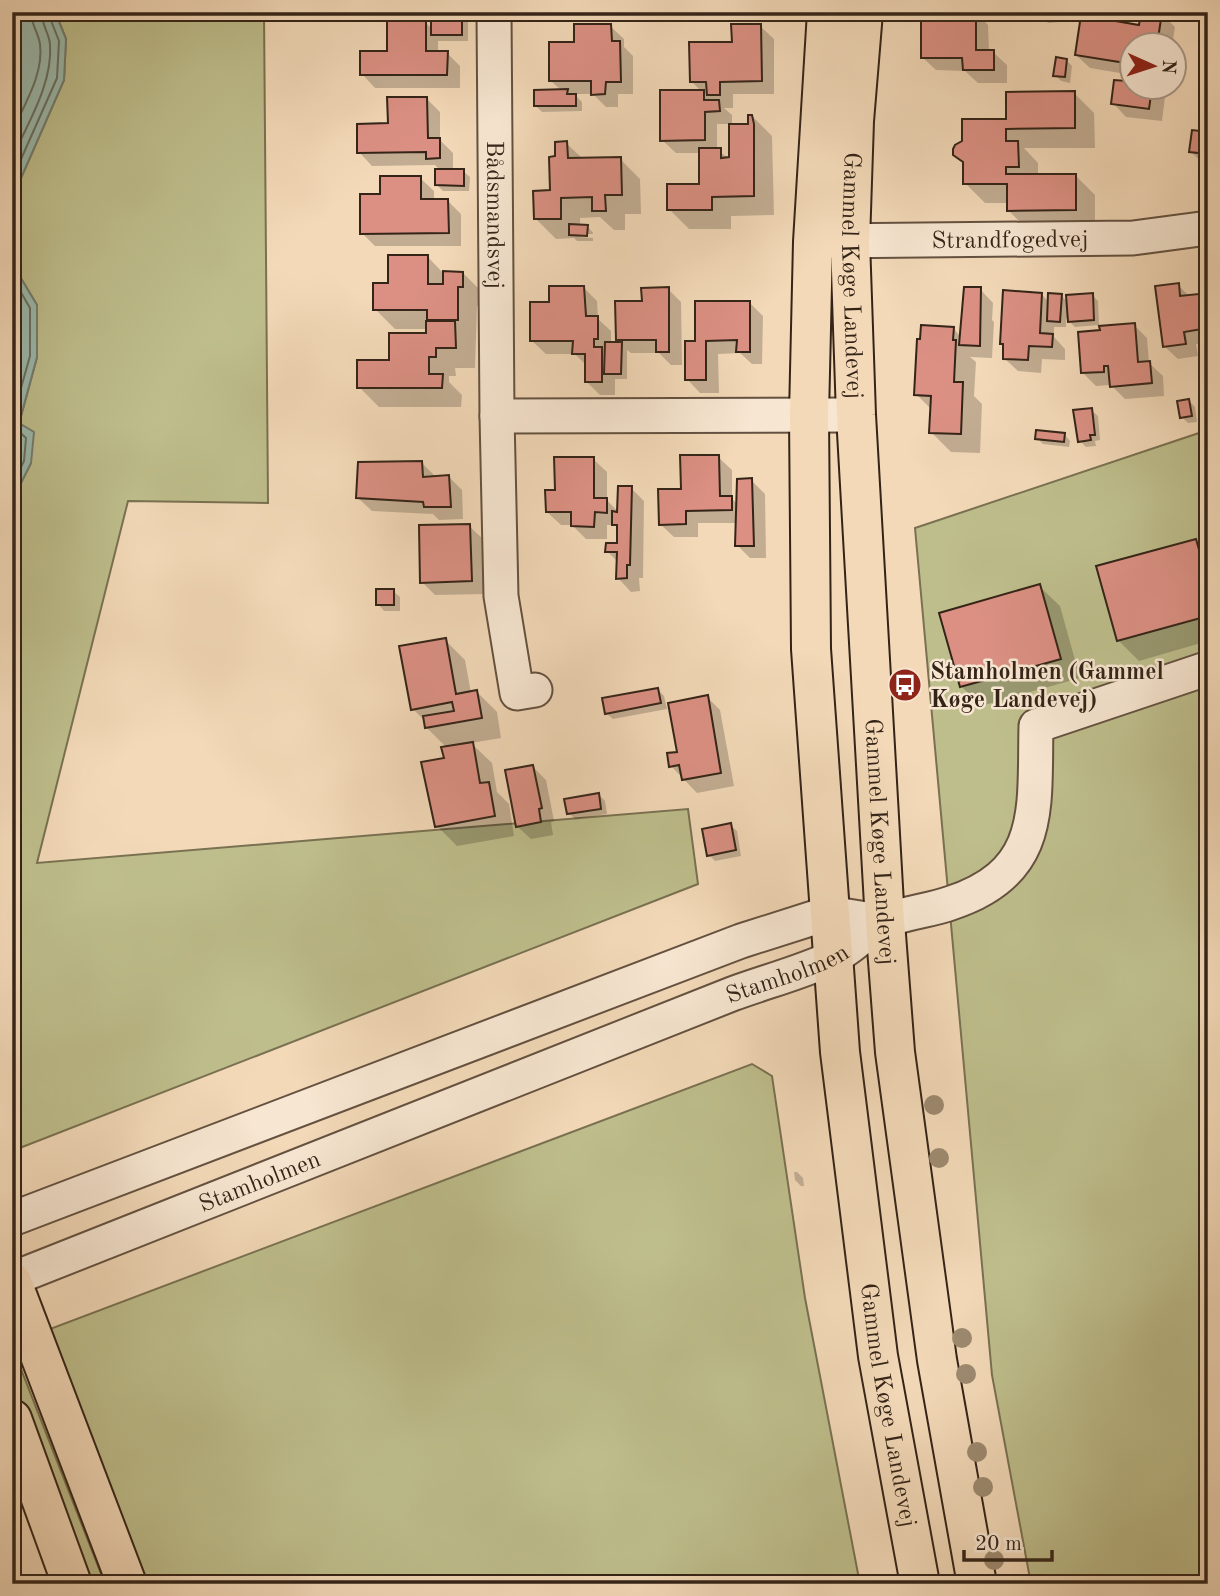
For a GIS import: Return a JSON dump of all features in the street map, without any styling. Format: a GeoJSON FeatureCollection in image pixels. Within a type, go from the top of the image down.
{"type":"FeatureCollection","features":[{"type":"Feature","properties":{"kind":"main road","name":"Gammel Køge Landevej"},"geometry":{"type":"LineString","coordinates":[[827,12],[813,242],[809,415],[811,649],[840,1052],[878,1356],[920,1584]]}},
{"type":"Feature","properties":{"kind":"main road","name":"Gammel Køge Landevej"},"geometry":{"type":"LineString","coordinates":[[863,12],[854,121],[850,241],[856,415],[885,922],[895,1052],[937,1360],[977,1584]]}},
{"type":"Feature","properties":{"kind":"main road"},"geometry":{"type":"LineString","coordinates":[[12,1280],[127,1584]]}},
{"type":"Feature","properties":{"kind":"main road"},"geometry":{"type":"LineString","coordinates":[[12,1419],[72,1584]]}},
{"type":"Feature","properties":{"kind":"street","name":"Bådsmandsvej"},"geometry":{"type":"LineString","coordinates":[[494,12],[496,416],[501,596],[517,693],[535,690]]}},
{"type":"Feature","properties":{"kind":"street","name":"Strandfogedvej"},"geometry":{"type":"LineString","coordinates":[[813,242],[1133,238],[1208,228]]}},
{"type":"Feature","properties":{"kind":"street"},"geometry":{"type":"LineString","coordinates":[[496,416],[856,415]]}},
{"type":"Feature","properties":{"kind":"street"},"geometry":{"type":"LineString","coordinates":[[885,922],[953,903],[997,882],[1017,860],[1028,838],[1034,814],[1037,726],[1206,669],[1208,675]]}},
{"type":"Feature","properties":{"kind":"street","name":"Stamholmen"},"geometry":{"type":"LineString","coordinates":[[12,1219],[713,950],[829,913],[885,922]]}},
{"type":"Feature","properties":{"kind":"street","name":"Stamholmen"},"geometry":{"type":"LineString","coordinates":[[12,1280],[832,957],[885,922]]}},
{"type":"Feature","properties":{"kind":"green space"},"geometry":{"type":"Polygon","coordinates":[[[58,12],[264,12],[268,503],[128,501],[37,863],[688,809],[698,884],[12,1151],[12,533],[16,493],[31,463],[19,424],[37,357],[37,305],[13,265],[21,178],[64,80],[66,39],[58,12]]]}},
{"type":"Feature","properties":{"kind":"green space"},"geometry":{"type":"Polygon","coordinates":[[[1208,430],[1208,1584],[1031,1584],[992,1375],[915,528],[1208,430]]]}},
{"type":"Feature","properties":{"kind":"green space"},"geometry":{"type":"Polygon","coordinates":[[[752,1064],[772,1076],[805,1298],[860,1584],[147,1584],[50,1329],[752,1064]]]}},
{"type":"Feature","properties":{"kind":"green space"},"geometry":{"type":"Polygon","coordinates":[[[12,1346],[105,1584],[89,1584],[12,1378],[12,1346]]]}},
{"type":"Feature","properties":{"kind":"water"},"geometry":{"type":"Polygon","coordinates":[[[12,12],[58,12],[57,17],[66,39],[64,80],[21,178],[13,265],[37,305],[37,357],[19,423],[34,432],[31,463],[16,493],[12,533],[12,12]]]}},
{"type":"Feature","properties":{"kind":"building"},"geometry":{"type":"Polygon","coordinates":[[[431,12],[462,12],[462,35],[431,35],[431,12]]]}},
{"type":"Feature","properties":{"kind":"building"},"geometry":{"type":"Polygon","coordinates":[[[953,12],[976,12],[976,50],[994,50],[994,70],[963,70],[962,58],[921,58],[921,19],[953,18],[953,12]]]}},
{"type":"Feature","properties":{"kind":"building"},"geometry":{"type":"Polygon","coordinates":[[[1141,12],[1162,12],[1159,32],[1118,32],[1118,62],[1075,55],[1081,15],[1139,25],[1141,12]]]}},
{"type":"Feature","properties":{"kind":"building"},"geometry":{"type":"Polygon","coordinates":[[[387,20],[426,20],[426,51],[448,51],[447,75],[360,75],[360,51],[387,51],[387,20]]]}},
{"type":"Feature","properties":{"kind":"building"},"geometry":{"type":"Polygon","coordinates":[[[574,24],[611,24],[612,41],[620,41],[621,82],[606,82],[605,94],[591,95],[591,81],[549,81],[549,42],[574,42],[574,24]]]}},
{"type":"Feature","properties":{"kind":"building"},"geometry":{"type":"Polygon","coordinates":[[[731,24],[761,24],[762,81],[720,82],[720,95],[707,95],[706,82],[690,82],[689,42],[732,42],[731,24]]]}},
{"type":"Feature","properties":{"kind":"building"},"geometry":{"type":"Polygon","coordinates":[[[1056,57],[1067,59],[1065,77],[1053,76],[1056,57]]]}},
{"type":"Feature","properties":{"kind":"building"},"geometry":{"type":"Polygon","coordinates":[[[1114,80],[1118,80],[1118,102],[1150,102],[1149,109],[1111,104],[1114,80]]]}},
{"type":"Feature","properties":{"kind":"building"},"geometry":{"type":"Polygon","coordinates":[[[568,89],[567,94],[576,94],[576,106],[534,106],[534,90],[568,89]]]}},
{"type":"Feature","properties":{"kind":"building"},"geometry":{"type":"Polygon","coordinates":[[[660,90],[704,90],[704,100],[719,100],[720,111],[705,112],[705,140],[660,141],[660,90]]]}},
{"type":"Feature","properties":{"kind":"building"},"geometry":{"type":"Polygon","coordinates":[[[1075,91],[1075,128],[1006,129],[1006,141],[1018,141],[1019,167],[1006,167],[1006,174],[1076,174],[1076,210],[1007,211],[1007,184],[963,184],[963,162],[953,155],[955,145],[962,141],[962,119],[1006,119],[1006,92],[1075,91]]]}},
{"type":"Feature","properties":{"kind":"building"},"geometry":{"type":"Polygon","coordinates":[[[387,97],[427,97],[428,138],[440,138],[440,158],[426,159],[426,152],[357,153],[357,124],[388,123],[387,97]]]}},
{"type":"Feature","properties":{"kind":"building"},"geometry":{"type":"Polygon","coordinates":[[[1205,97],[1208,97],[1208,154],[1189,152],[1192,130],[1200,131],[1205,97]]]}},
{"type":"Feature","properties":{"kind":"building"},"geometry":{"type":"Polygon","coordinates":[[[748,115],[752,115],[754,124],[754,196],[712,197],[712,210],[667,210],[667,184],[699,184],[699,148],[721,148],[721,158],[729,157],[729,124],[748,124],[748,115]]]}},
{"type":"Feature","properties":{"kind":"building"},"geometry":{"type":"Polygon","coordinates":[[[567,141],[568,158],[621,157],[622,195],[605,195],[606,211],[592,211],[592,197],[561,198],[561,219],[534,219],[533,191],[550,190],[549,157],[555,156],[555,142],[567,141]]]}},
{"type":"Feature","properties":{"kind":"building"},"geometry":{"type":"Polygon","coordinates":[[[435,169],[464,169],[464,186],[435,185],[435,169]]]}},
{"type":"Feature","properties":{"kind":"building"},"geometry":{"type":"Polygon","coordinates":[[[380,176],[421,176],[421,199],[448,199],[449,233],[360,234],[360,194],[380,194],[380,176]]]}},
{"type":"Feature","properties":{"kind":"building"},"geometry":{"type":"Polygon","coordinates":[[[569,224],[588,225],[587,236],[569,235],[569,224]]]}},
{"type":"Feature","properties":{"kind":"building"},"geometry":{"type":"Polygon","coordinates":[[[388,255],[428,255],[428,284],[443,284],[443,271],[463,272],[463,287],[458,287],[458,320],[427,320],[427,310],[373,310],[373,283],[388,283],[388,255]]]}},
{"type":"Feature","properties":{"kind":"building"},"geometry":{"type":"Polygon","coordinates":[[[1179,283],[1180,296],[1208,293],[1208,328],[1184,332],[1186,344],[1163,347],[1155,286],[1179,283]]]}},
{"type":"Feature","properties":{"kind":"building"},"geometry":{"type":"Polygon","coordinates":[[[549,286],[584,286],[586,316],[598,316],[598,339],[594,339],[594,347],[602,347],[602,382],[585,382],[585,354],[572,354],[573,341],[530,341],[530,302],[549,302],[549,286]]]}},
{"type":"Feature","properties":{"kind":"building"},"geometry":{"type":"Polygon","coordinates":[[[669,287],[669,352],[656,352],[656,340],[616,340],[615,301],[642,301],[641,288],[669,287]]]}},
{"type":"Feature","properties":{"kind":"building"},"geometry":{"type":"Polygon","coordinates":[[[964,287],[981,287],[980,346],[959,345],[964,287]]]}},
{"type":"Feature","properties":{"kind":"building"},"geometry":{"type":"Polygon","coordinates":[[[1003,290],[1042,293],[1040,333],[1053,334],[1052,347],[1029,346],[1028,360],[1003,359],[1003,344],[1000,344],[1003,290]]]}},
{"type":"Feature","properties":{"kind":"building"},"geometry":{"type":"Polygon","coordinates":[[[1048,293],[1062,294],[1060,322],[1047,321],[1048,293]]]}},
{"type":"Feature","properties":{"kind":"building"},"geometry":{"type":"Polygon","coordinates":[[[1093,293],[1094,320],[1068,322],[1066,295],[1093,293]]]}},
{"type":"Feature","properties":{"kind":"building"},"geometry":{"type":"Polygon","coordinates":[[[695,301],[750,301],[750,352],[736,352],[737,340],[706,341],[706,380],[685,380],[685,341],[695,341],[695,301]]]}},
{"type":"Feature","properties":{"kind":"building"},"geometry":{"type":"Polygon","coordinates":[[[426,321],[455,321],[456,348],[436,348],[436,357],[429,357],[429,374],[443,374],[442,388],[357,388],[357,360],[389,360],[389,333],[426,333],[426,321]]]}},
{"type":"Feature","properties":{"kind":"building"},"geometry":{"type":"Polygon","coordinates":[[[1135,323],[1138,362],[1150,361],[1152,383],[1110,387],[1108,366],[1104,366],[1104,372],[1081,373],[1078,332],[1100,330],[1099,326],[1135,323]]]}},
{"type":"Feature","properties":{"kind":"building"},"geometry":{"type":"Polygon","coordinates":[[[921,325],[954,327],[954,382],[963,382],[961,434],[929,433],[931,396],[914,395],[917,339],[920,339],[921,325]]]}},
{"type":"Feature","properties":{"kind":"building"},"geometry":{"type":"Polygon","coordinates":[[[605,342],[622,342],[621,374],[604,374],[605,342]]]}},
{"type":"Feature","properties":{"kind":"building"},"geometry":{"type":"Polygon","coordinates":[[[1189,399],[1192,416],[1180,418],[1177,401],[1189,399]]]}},
{"type":"Feature","properties":{"kind":"building"},"geometry":{"type":"Polygon","coordinates":[[[1092,408],[1095,435],[1090,435],[1091,440],[1078,442],[1073,410],[1092,408]]]}},
{"type":"Feature","properties":{"kind":"building"},"geometry":{"type":"Polygon","coordinates":[[[1036,430],[1065,433],[1064,442],[1035,439],[1036,430]]]}},
{"type":"Feature","properties":{"kind":"building"},"geometry":{"type":"Polygon","coordinates":[[[680,455],[719,455],[720,496],[732,496],[732,510],[686,511],[686,524],[659,525],[658,489],[681,489],[680,455]]]}},
{"type":"Feature","properties":{"kind":"building"},"geometry":{"type":"Polygon","coordinates":[[[554,457],[594,457],[594,498],[607,498],[607,513],[595,512],[594,527],[571,526],[571,512],[546,512],[545,490],[555,490],[554,457]]]}},
{"type":"Feature","properties":{"kind":"building"},"geometry":{"type":"Polygon","coordinates":[[[422,461],[423,477],[449,475],[451,507],[424,507],[423,502],[356,498],[358,462],[422,461]]]}},
{"type":"Feature","properties":{"kind":"building"},"geometry":{"type":"Polygon","coordinates":[[[752,478],[754,546],[735,546],[737,479],[752,478]]]}},
{"type":"Feature","properties":{"kind":"building"},"geometry":{"type":"Polygon","coordinates":[[[618,486],[632,486],[630,565],[627,565],[627,578],[616,579],[617,552],[605,552],[606,543],[617,543],[617,525],[612,525],[612,511],[617,512],[618,486]]]}},
{"type":"Feature","properties":{"kind":"building"},"geometry":{"type":"Polygon","coordinates":[[[470,524],[472,581],[420,583],[419,525],[470,524]]]}},
{"type":"Feature","properties":{"kind":"building"},"geometry":{"type":"Polygon","coordinates":[[[1196,539],[1208,582],[1208,616],[1117,641],[1096,566],[1196,539]]]}},
{"type":"Feature","properties":{"kind":"building"},"geometry":{"type":"Polygon","coordinates":[[[1040,584],[1061,659],[960,687],[939,613],[1040,584]]]}},
{"type":"Feature","properties":{"kind":"building"},"geometry":{"type":"Polygon","coordinates":[[[376,589],[394,589],[394,605],[376,605],[376,589]]]}},
{"type":"Feature","properties":{"kind":"building"},"geometry":{"type":"Polygon","coordinates":[[[446,638],[456,694],[477,690],[482,718],[425,728],[423,716],[454,711],[452,702],[411,710],[399,646],[446,638]]]}},
{"type":"Feature","properties":{"kind":"building"},"geometry":{"type":"Polygon","coordinates":[[[658,688],[661,703],[605,714],[602,698],[658,688]]]}},
{"type":"Feature","properties":{"kind":"building"},"geometry":{"type":"Polygon","coordinates":[[[708,695],[721,773],[682,780],[679,765],[669,767],[667,753],[677,752],[668,703],[708,695]]]}},
{"type":"Feature","properties":{"kind":"building"},"geometry":{"type":"Polygon","coordinates":[[[473,742],[480,783],[489,782],[495,816],[435,827],[421,762],[444,758],[441,747],[473,742]]]}},
{"type":"Feature","properties":{"kind":"building"},"geometry":{"type":"Polygon","coordinates":[[[533,765],[542,808],[539,809],[541,822],[516,827],[505,770],[533,765]]]}},
{"type":"Feature","properties":{"kind":"building"},"geometry":{"type":"Polygon","coordinates":[[[599,793],[601,809],[567,814],[564,799],[599,793]]]}},
{"type":"Feature","properties":{"kind":"building"},"geometry":{"type":"Polygon","coordinates":[[[731,823],[736,850],[707,856],[702,829],[731,823]]]}},
{"type":"Feature","properties":{"kind":"place","name":"Stamholmen (Gammel Køge Landevej)"},"geometry":{"type":"Point","coordinates":[905,685]}}]}
